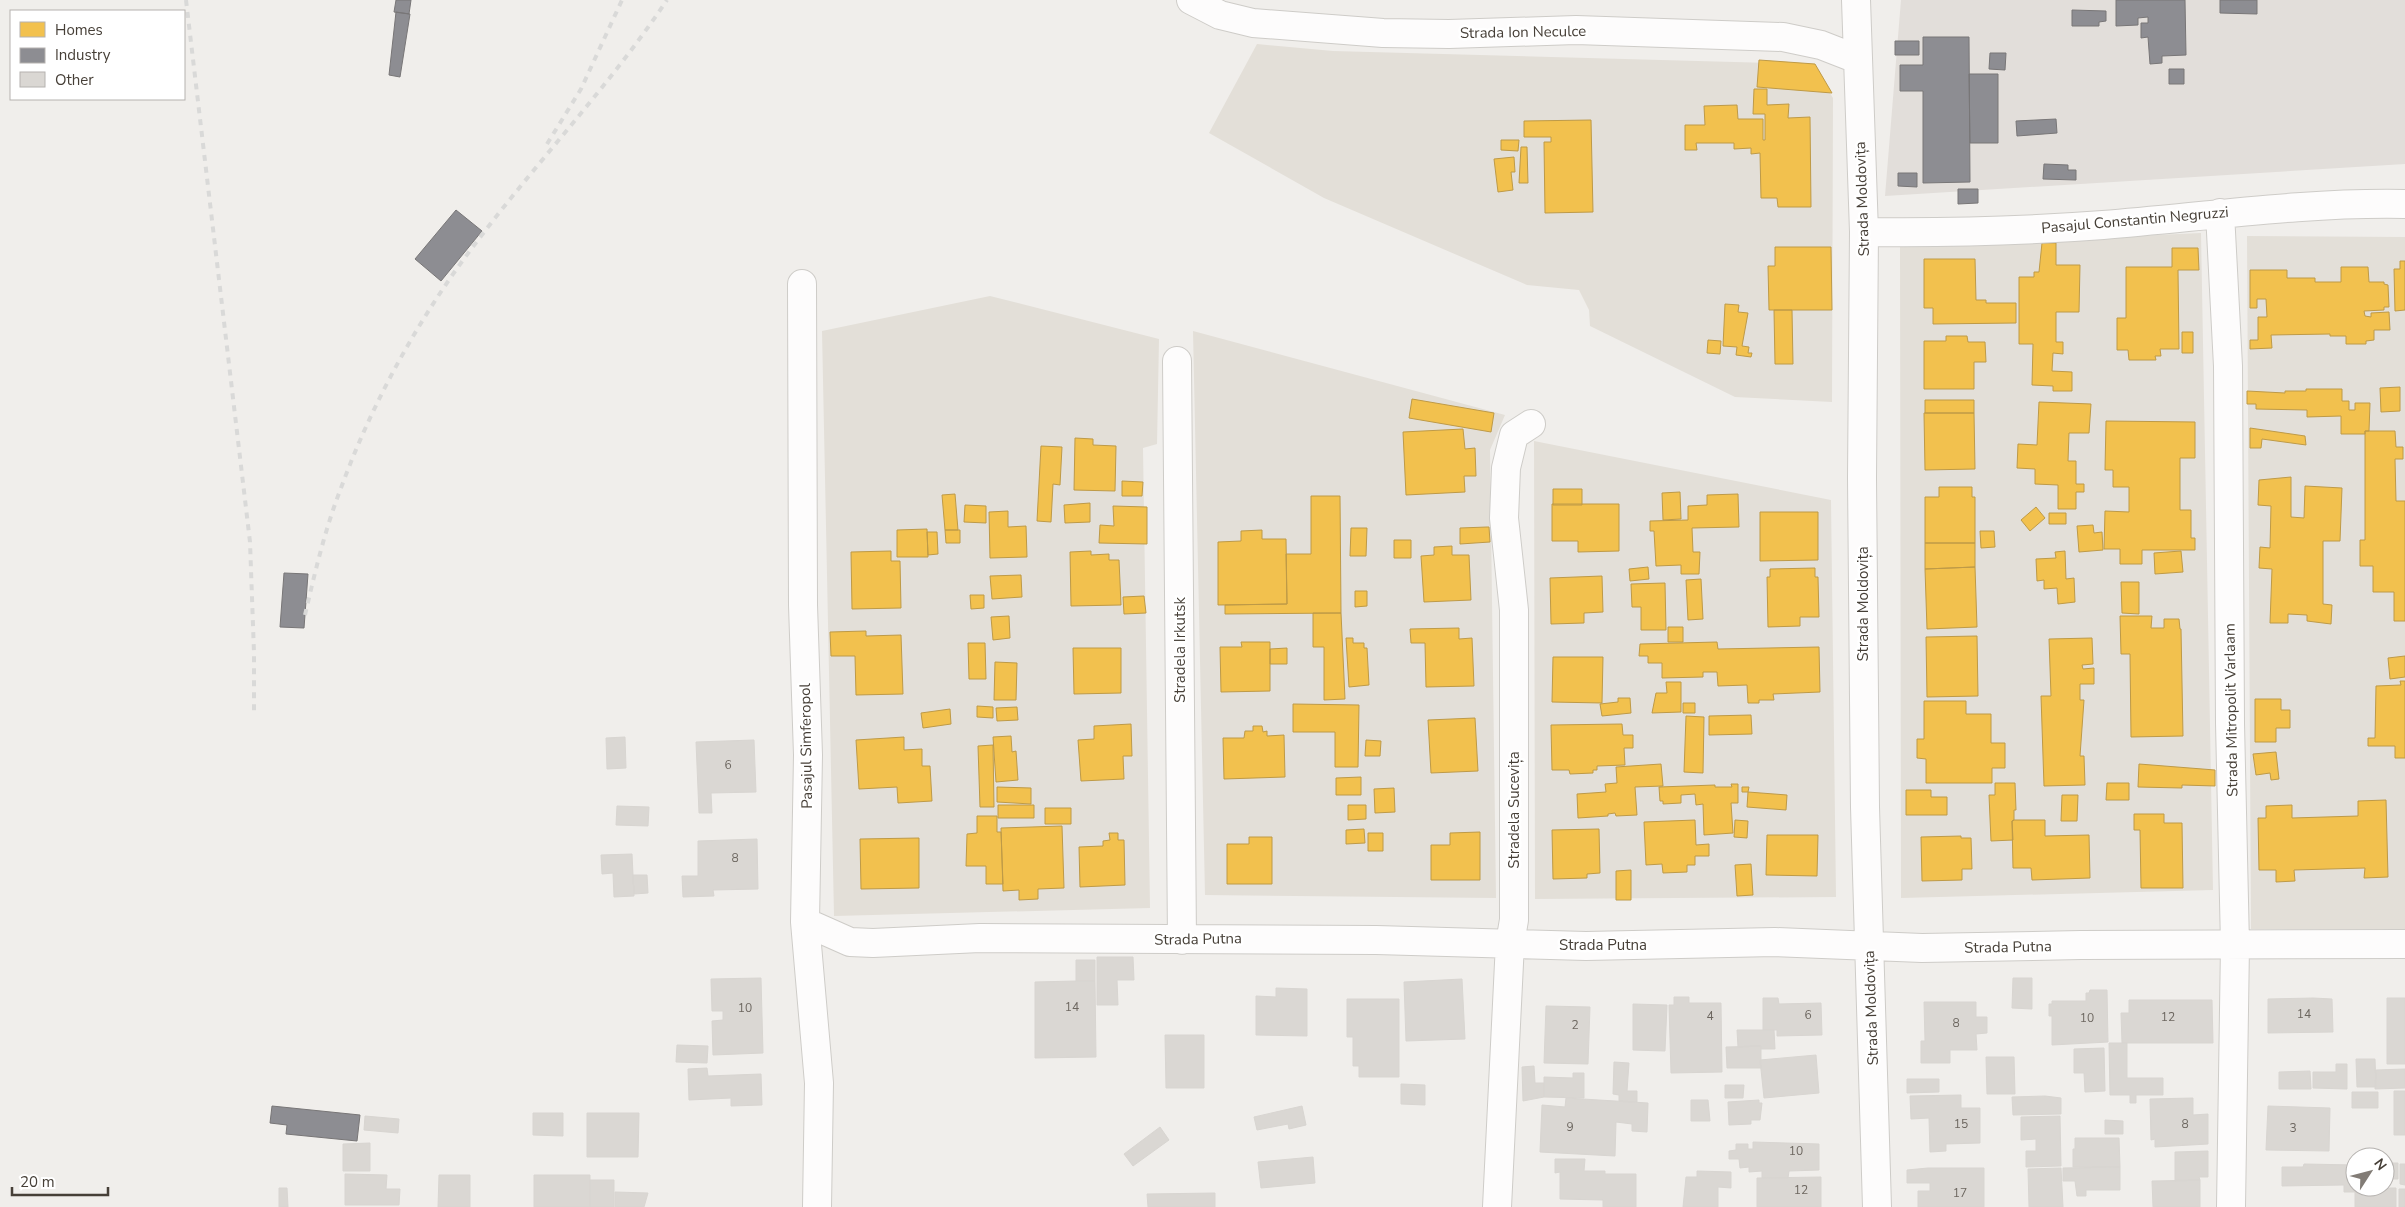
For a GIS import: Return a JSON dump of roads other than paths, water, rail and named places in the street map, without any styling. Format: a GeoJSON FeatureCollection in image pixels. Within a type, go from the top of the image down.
{"type":"FeatureCollection","features":[{"type":"Feature","properties":{"kind":"street","name":"Strada Ion Neculce"},"geometry":{"type":"LineString","coordinates":[[1191,0],[1220,15],[1253,23],[1383,34],[1576,30],[1782,37],[1821,44],[1857,59]]}},
{"type":"Feature","properties":{"kind":"street","name":"Strada Moldovița"},"geometry":{"type":"LineString","coordinates":[[1856,0],[1864,232],[1862,478],[1865,807],[1877,1207]]}},
{"type":"Feature","properties":{"kind":"street","name":"Pasajul Constantin Negruzzi"},"geometry":{"type":"LineString","coordinates":[[1864,232],[1920,233],[2103,225],[2220,213],[2373,203],[2405,204]]}},
{"type":"Feature","properties":{"kind":"street","name":"Strada Mitropolit Varlaam"},"geometry":{"type":"LineString","coordinates":[[2220,213],[2228,366],[2230,723],[2235,945],[2231,1207]]}},
{"type":"Feature","properties":{"kind":"street","name":"Pasajul Simferopol"},"geometry":{"type":"LineString","coordinates":[[802,284],[803,605],[808,755],[805,922],[819,1082],[817,1207]]}},
{"type":"Feature","properties":{"kind":"street","name":"Stradela Irkutsk"},"geometry":{"type":"LineString","coordinates":[[1177,361],[1182,940]]}},
{"type":"Feature","properties":{"kind":"street","name":"Stradela Sucevița"},"geometry":{"type":"LineString","coordinates":[[1497,1207],[1510,943],[1514,920],[1514,610],[1504,518],[1506,468],[1514,435],[1531,424]]}},
{"type":"Feature","properties":{"kind":"street","name":"Strada Putna"},"geometry":{"type":"LineString","coordinates":[[805,922],[850,942],[873,943],[951,938],[1182,940],[1259,938],[1596,946],[1775,942],[1922,948],[2405,944]]}},
{"type":"Feature","properties":{"kind":"railway"},"geometry":{"type":"LineString","coordinates":[[186,0],[250,542],[254,712]]}},
{"type":"Feature","properties":{"kind":"railway"},"geometry":{"type":"LineString","coordinates":[[547,144],[581,89],[622,0]]}},
{"type":"Feature","properties":{"kind":"railway"},"geometry":{"type":"LineString","coordinates":[[305,615],[325,535],[352,460],[389,379],[419,327],[451,277],[477,242],[615,71],[667,0]]}}]}
